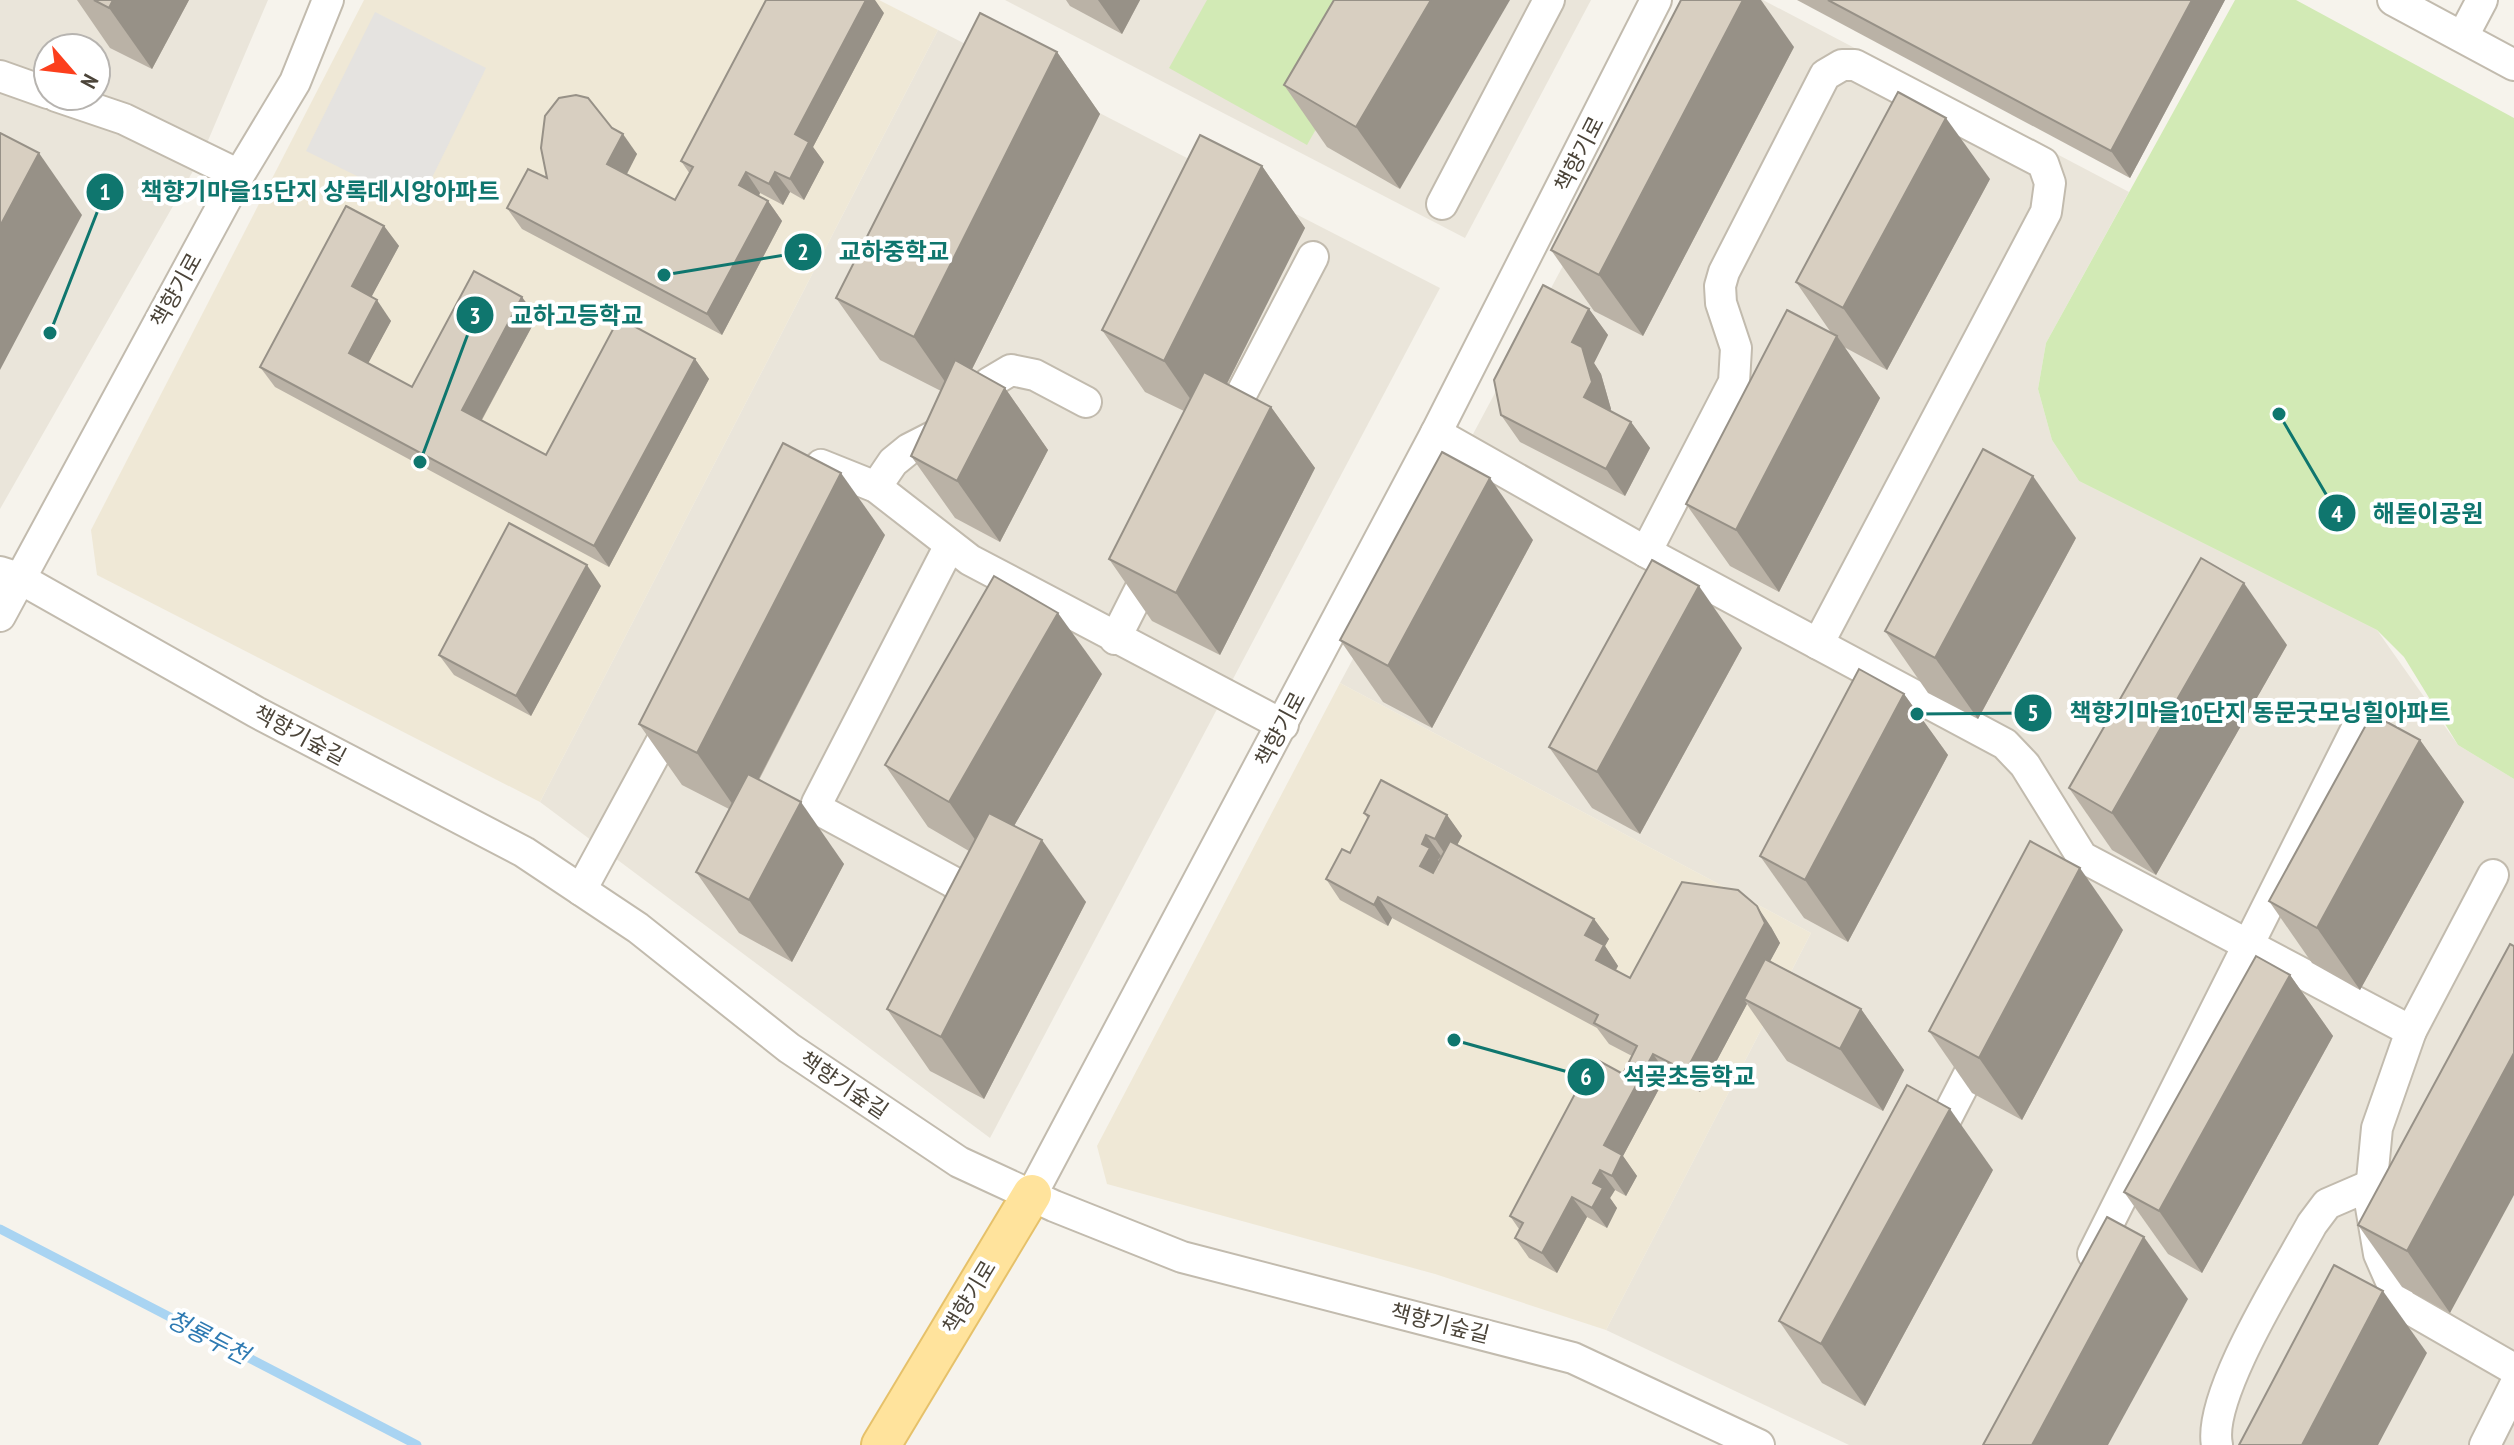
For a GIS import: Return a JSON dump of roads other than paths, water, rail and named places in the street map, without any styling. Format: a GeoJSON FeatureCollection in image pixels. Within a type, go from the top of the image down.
{"type":"FeatureCollection","features":[{"type":"Feature","properties":{"kind":"main road","name":"책향기로"},"geometry":{"type":"LineString","coordinates":[[881,1445],[1032,1194]]}},
{"type":"Feature","properties":{"kind":"street","name":"책향기로"},"geometry":{"type":"LineString","coordinates":[[0,616],[10,575],[295,82],[328,0]]}},
{"type":"Feature","properties":{"kind":"street"},"geometry":{"type":"LineString","coordinates":[[1442,204],[1549,0]]}},
{"type":"Feature","properties":{"kind":"street","name":"책향기로"},"geometry":{"type":"LineString","coordinates":[[1032,1194],[1436,433],[1656,0]]}},
{"type":"Feature","properties":{"kind":"street"},"geometry":{"type":"LineString","coordinates":[[2393,0],[2514,65]]}},
{"type":"Feature","properties":{"kind":"street"},"geometry":{"type":"LineString","coordinates":[[2463,36],[2482,0]]}},
{"type":"Feature","properties":{"kind":"street"},"geometry":{"type":"LineString","coordinates":[[1646,552],[1734,382],[1736,348],[1721,303],[1720,286],[1724,272],[1825,75],[1842,65],[1855,65],[2043,163],[2050,183],[2046,212],[1818,644]]}},
{"type":"Feature","properties":{"kind":"street"},"geometry":{"type":"LineString","coordinates":[[0,76],[32,87]]}},
{"type":"Feature","properties":{"kind":"street"},"geometry":{"type":"LineString","coordinates":[[103,112],[239,175]]}},
{"type":"Feature","properties":{"kind":"street"},"geometry":{"type":"LineString","coordinates":[[1210,455],[1313,257]]}},
{"type":"Feature","properties":{"kind":"street"},"geometry":{"type":"LineString","coordinates":[[876,487],[893,462],[909,449],[958,424],[989,383],[1011,370],[1035,375],[1086,402]]}},
{"type":"Feature","properties":{"kind":"street"},"geometry":{"type":"LineString","coordinates":[[1436,433],[1646,552],[2005,744],[2025,765],[2082,857],[2411,1031]]}},
{"type":"Feature","properties":{"kind":"street"},"geometry":{"type":"LineString","coordinates":[[786,513],[801,485],[821,465],[876,487],[970,560],[1283,725]]}},
{"type":"Feature","properties":{"kind":"street"},"geometry":{"type":"LineString","coordinates":[[1115,639],[1166,540]]}},
{"type":"Feature","properties":{"kind":"street"},"geometry":{"type":"LineString","coordinates":[[944,948],[965,908],[965,894],[953,882],[825,813],[817,803],[950,545]]}},
{"type":"Feature","properties":{"kind":"street","name":"책향기숲길"},"geometry":{"type":"LineString","coordinates":[[10,575],[256,712],[524,852],[638,928],[789,1048],[959,1162],[1182,1257],[1573,1358],[1759,1445]]}},
{"type":"Feature","properties":{"kind":"street"},"geometry":{"type":"LineString","coordinates":[[581,890],[687,694]]}},
{"type":"Feature","properties":{"kind":"street"},"geometry":{"type":"LineString","coordinates":[[2081,1279],[2356,730]]}},
{"type":"Feature","properties":{"kind":"street"},"geometry":{"type":"LineString","coordinates":[[2067,885],[2082,857]]}},
{"type":"Feature","properties":{"kind":"street"},"geometry":{"type":"LineString","coordinates":[[2493,875],[2411,1031],[2377,1128],[2370,1201],[2379,1254],[2401,1304],[2514,1369]]}},
{"type":"Feature","properties":{"kind":"street"},"geometry":{"type":"LineString","coordinates":[[1922,1165],[1995,1025]]}},
{"type":"Feature","properties":{"kind":"street"},"geometry":{"type":"LineString","coordinates":[[2217,1445],[2214,1431],[2221,1398],[2312,1224],[2327,1204],[2371,1185]]}},
{"type":"Feature","properties":{"kind":"street"},"geometry":{"type":"LineString","coordinates":[[2485,1445],[2514,1387]]}},
{"type":"Feature","properties":{"kind":"waterway","name":"청룡두천"},"geometry":{"type":"LineString","coordinates":[[0,1229],[417,1445]]}},
{"type":"Feature","properties":{"kind":"place","name":"교하중학교"},"geometry":{"type":"Point","coordinates":[664,275]}},
{"type":"Feature","properties":{"kind":"place","name":"책향기마을15단지 상록데시앙아파트"},"geometry":{"type":"Point","coordinates":[50,333]}},
{"type":"Feature","properties":{"kind":"place","name":"해돋이공원"},"geometry":{"type":"Point","coordinates":[2279,414]}},
{"type":"Feature","properties":{"kind":"place","name":"교하고등학교"},"geometry":{"type":"Point","coordinates":[420,462]}},
{"type":"Feature","properties":{"kind":"place","name":"책향기마을10단지 동문굿모닝힐아파트"},"geometry":{"type":"Point","coordinates":[1917,714]}},
{"type":"Feature","properties":{"kind":"place","name":"석곶초등학교"},"geometry":{"type":"Point","coordinates":[1454,1040]}}]}
